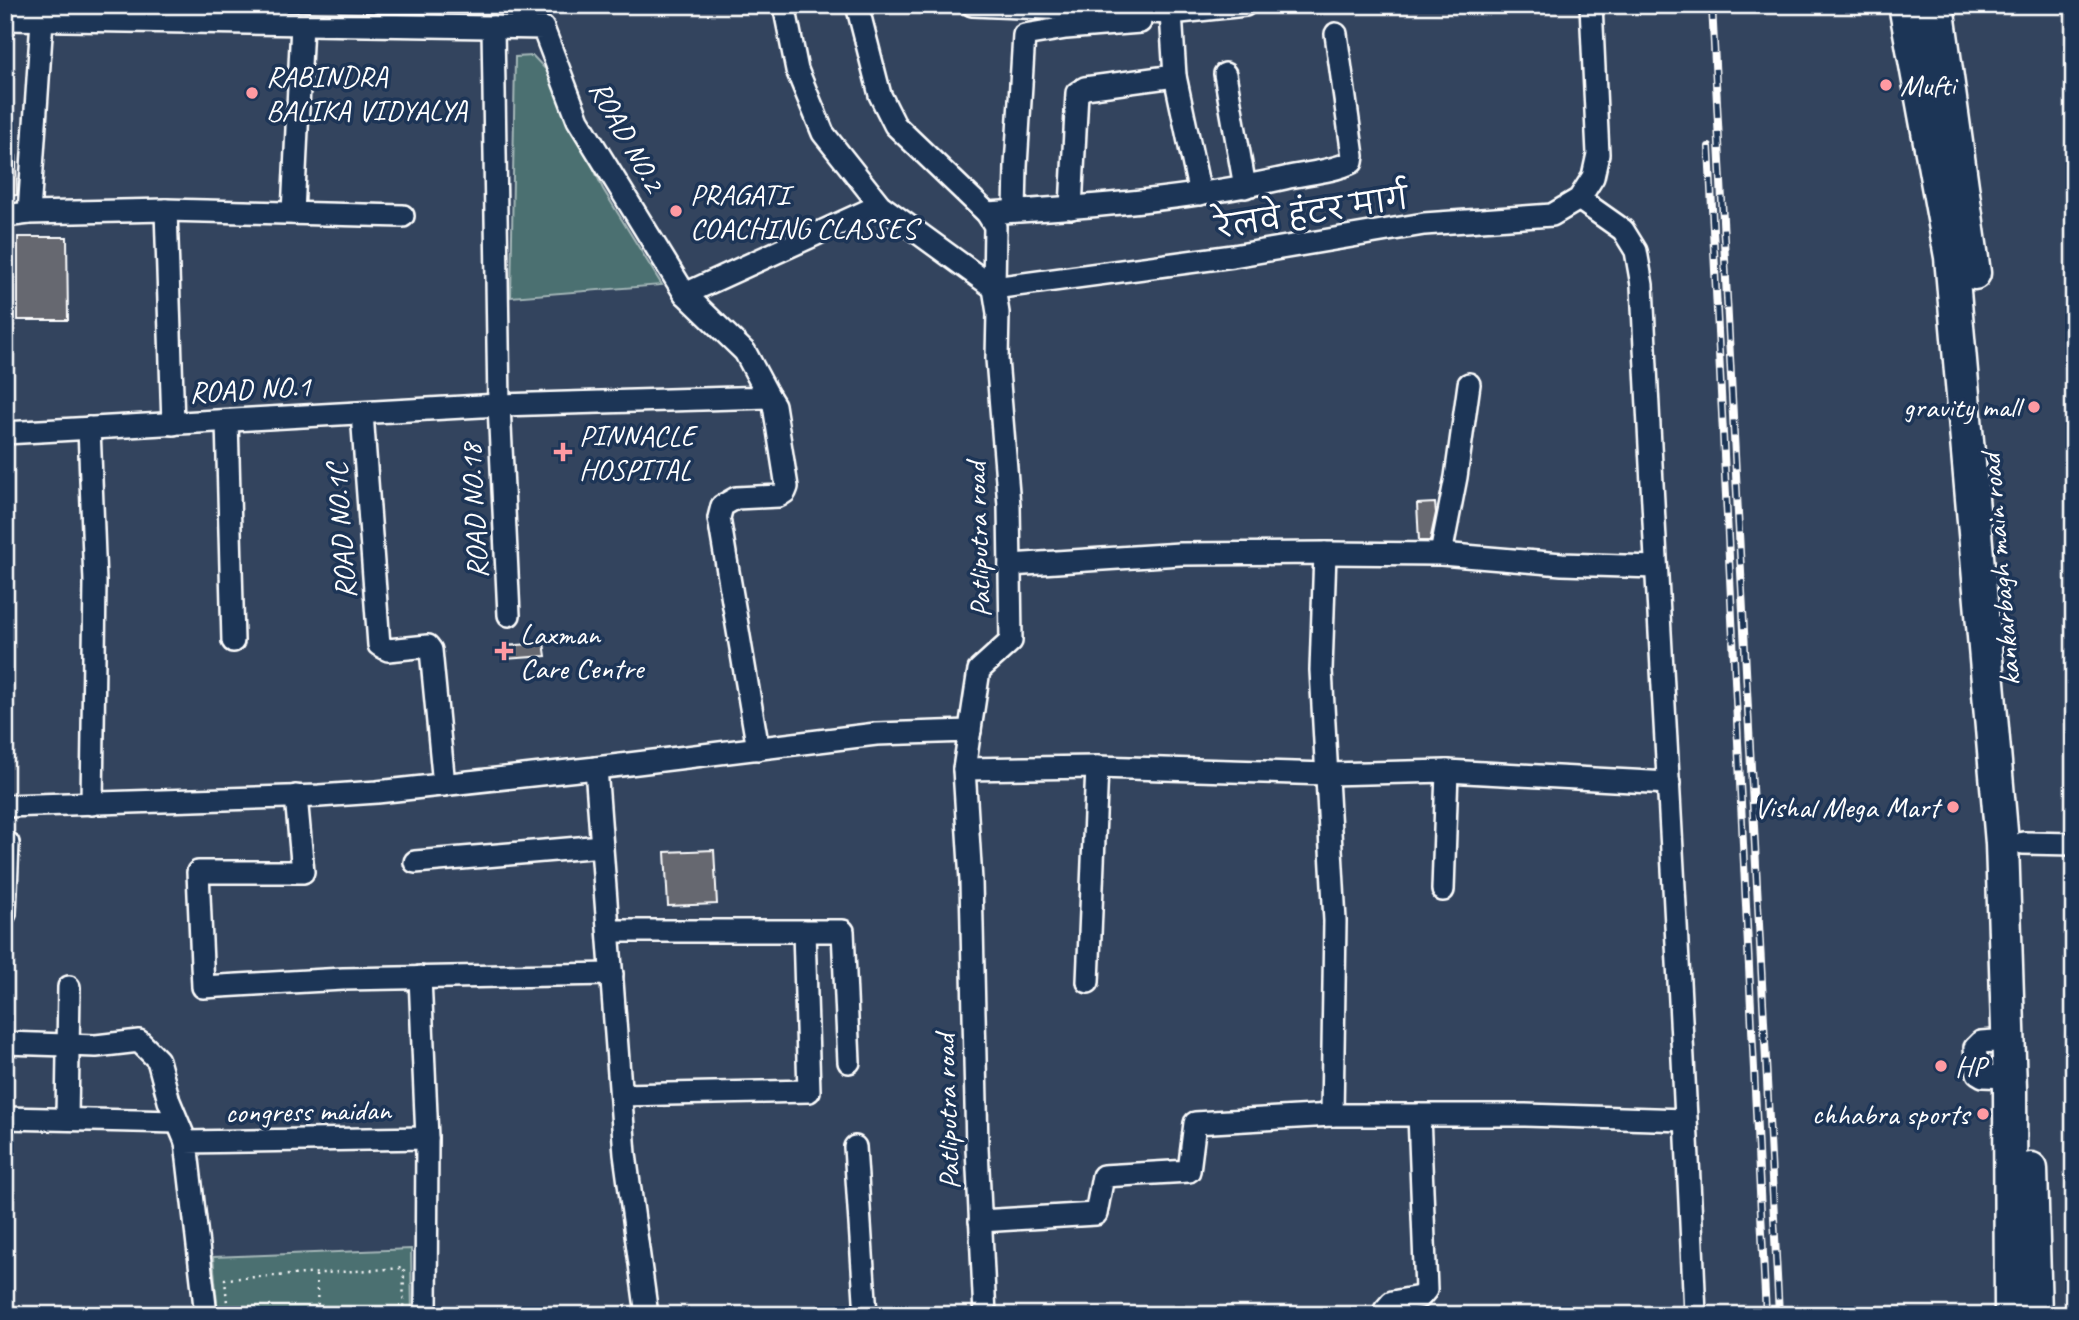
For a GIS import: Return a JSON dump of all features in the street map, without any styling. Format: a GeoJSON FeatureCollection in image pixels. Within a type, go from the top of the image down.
{"type":"FeatureCollection","features":[{"type":"Feature","properties":{"kind":"highway"},"geometry":{"type":"LineString","coordinates":[[1905,5],[1951,257],[2001,843],[2010,1077],[2011,1315]]}},
{"type":"Feature","properties":{"kind":"highway","name":"kankarbagh main road"},"geometry":{"type":"LineString","coordinates":[[1937,5],[1972,256],[2024,843],[2035,1315]]}},
{"type":"Feature","properties":{"kind":"street"},"geometry":{"type":"LineString","coordinates":[[784,5],[797,70],[823,133],[880,205],[994,288]]}},
{"type":"Feature","properties":{"kind":"street"},"geometry":{"type":"LineString","coordinates":[[857,5],[880,95],[895,125],[987,213],[1071,208],[1200,194],[1245,187],[1352,162],[1336,34]]}},
{"type":"Feature","properties":{"kind":"street"},"geometry":{"type":"LineString","coordinates":[[972,5],[1171,13],[1245,5]]}},
{"type":"Feature","properties":{"kind":"street"},"geometry":{"type":"LineString","coordinates":[[1591,5],[1598,154],[1593,177],[1579,199],[1623,230],[1636,251],[1642,285],[1695,1315]]}},
{"type":"Feature","properties":{"kind":"street"},"geometry":{"type":"LineString","coordinates":[[1171,13],[1175,76],[1200,194]]}},
{"type":"Feature","properties":{"kind":"street","name":"ROAD NO.2"},"geometry":{"type":"LineString","coordinates":[[5,19],[187,14],[302,24],[542,28],[578,120],[685,294]]}},
{"type":"Feature","properties":{"kind":"street"},"geometry":{"type":"LineString","coordinates":[[29,214],[42,20]]}},
{"type":"Feature","properties":{"kind":"street"},"geometry":{"type":"LineString","coordinates":[[1015,211],[1024,35],[1140,22]]}},
{"type":"Feature","properties":{"kind":"street"},"geometry":{"type":"LineString","coordinates":[[293,213],[302,24]]}},
{"type":"Feature","properties":{"kind":"street"},"geometry":{"type":"LineString","coordinates":[[493,27],[499,405]]}},
{"type":"Feature","properties":{"kind":"street"},"geometry":{"type":"LineString","coordinates":[[1225,74],[1245,187]]}},
{"type":"Feature","properties":{"kind":"street"},"geometry":{"type":"LineString","coordinates":[[1071,208],[1077,93],[1085,88],[1175,76]]}},
{"type":"Feature","properties":{"kind":"street","name":"रेलवे हंटर मार्ग"},"geometry":{"type":"LineString","coordinates":[[994,288],[1233,256],[1424,224],[1552,215],[1579,199]]}},
{"type":"Feature","properties":{"kind":"street"},"geometry":{"type":"LineString","coordinates":[[758,749],[719,518],[722,506],[736,498],[779,496],[785,492],[774,405],[745,352],[685,294],[880,205]]}},
{"type":"Feature","properties":{"kind":"street"},"geometry":{"type":"LineString","coordinates":[[166,210],[173,424]]}},
{"type":"Feature","properties":{"kind":"street"},"geometry":{"type":"LineString","coordinates":[[5,216],[166,210],[403,216]]}},
{"type":"Feature","properties":{"kind":"street","name":"Patliputra road"},"geometry":{"type":"LineString","coordinates":[[985,1315],[971,881],[964,769],[979,670],[1011,641],[1009,505],[997,359],[998,313],[994,288],[995,226],[987,213]]}},
{"type":"Feature","properties":{"kind":"street"},"geometry":{"type":"LineString","coordinates":[[1441,554],[1456,477],[1469,384]]}},
{"type":"Feature","properties":{"kind":"street","name":"ROAD NO.1"},"geometry":{"type":"LineString","coordinates":[[5,433],[499,405],[769,397]]}},
{"type":"Feature","properties":{"kind":"street","name":"ROAD NO.18"},"geometry":{"type":"LineString","coordinates":[[499,405],[509,615]]}},
{"type":"Feature","properties":{"kind":"street","name":"ROAD NO.1C"},"geometry":{"type":"LineString","coordinates":[[362,413],[379,645],[388,650],[428,646],[431,650],[444,785]]}},
{"type":"Feature","properties":{"kind":"street"},"geometry":{"type":"LineString","coordinates":[[227,421],[233,641]]}},
{"type":"Feature","properties":{"kind":"street"},"geometry":{"type":"LineString","coordinates":[[89,428],[95,582],[92,804]]}},
{"type":"Feature","properties":{"kind":"street"},"geometry":{"type":"LineString","coordinates":[[1010,565],[1180,554],[1325,552],[1441,554],[1562,564],[1655,567]]}},
{"type":"Feature","properties":{"kind":"street"},"geometry":{"type":"LineString","coordinates":[[1325,552],[1321,670],[1335,921],[1332,1115]]}},
{"type":"Feature","properties":{"kind":"street"},"geometry":{"type":"LineString","coordinates":[[5,806],[377,792],[876,734],[970,731]]}},
{"type":"Feature","properties":{"kind":"street"},"geometry":{"type":"LineString","coordinates":[[964,769],[1097,767],[1328,774],[1447,771],[1669,783]]}},
{"type":"Feature","properties":{"kind":"street"},"geometry":{"type":"LineString","coordinates":[[1088,982],[1097,767]]}},
{"type":"Feature","properties":{"kind":"street"},"geometry":{"type":"LineString","coordinates":[[596,768],[625,1154],[647,1315]]}},
{"type":"Feature","properties":{"kind":"street"},"geometry":{"type":"LineString","coordinates":[[1443,890],[1447,771]]}},
{"type":"Feature","properties":{"kind":"street"},"geometry":{"type":"LineString","coordinates":[[296,796],[303,872],[198,872],[203,986],[343,979],[612,974]]}},
{"type":"Feature","properties":{"kind":"street"},"geometry":{"type":"LineString","coordinates":[[5,914],[8,843]]}},
{"type":"Feature","properties":{"kind":"street"},"geometry":{"type":"LineString","coordinates":[[2024,843],[2074,844]]}},
{"type":"Feature","properties":{"kind":"street"},"geometry":{"type":"LineString","coordinates":[[415,862],[602,846]]}},
{"type":"Feature","properties":{"kind":"street"},"geometry":{"type":"LineString","coordinates":[[609,931],[843,931],[849,1062]]}},
{"type":"Feature","properties":{"kind":"street"},"geometry":{"type":"LineString","coordinates":[[621,1095],[809,1091],[804,931]]}},
{"type":"Feature","properties":{"kind":"street"},"geometry":{"type":"LineString","coordinates":[[420,977],[428,1138]]}},
{"type":"Feature","properties":{"kind":"street"},"geometry":{"type":"LineString","coordinates":[[67,1119],[69,987]]}},
{"type":"Feature","properties":{"kind":"street"},"geometry":{"type":"LineString","coordinates":[[5,1044],[96,1046],[139,1041],[158,1060],[169,1101],[186,1142]]}},
{"type":"Feature","properties":{"kind":"street"},"geometry":{"type":"LineString","coordinates":[[980,1221],[1096,1214],[1103,1176],[1189,1171],[1195,1123],[1332,1115],[1686,1120]]}},
{"type":"Feature","properties":{"kind":"street"},"geometry":{"type":"LineString","coordinates":[[1384,1315],[1392,1302],[1420,1297],[1426,1290],[1419,1115]]}},
{"type":"Feature","properties":{"kind":"street"},"geometry":{"type":"LineString","coordinates":[[5,1118],[177,1122]]}},
{"type":"Feature","properties":{"kind":"street","name":"congress maidan"},"geometry":{"type":"LineString","coordinates":[[206,1315],[186,1142],[428,1138],[426,1315]]}},
{"type":"Feature","properties":{"kind":"street"},"geometry":{"type":"LineString","coordinates":[[855,1147],[866,1315]]}},
{"type":"Feature","properties":{"kind":"path"},"geometry":{"type":"LineString","coordinates":[[228,1315],[225,1279],[404,1268],[403,1315]]}},
{"type":"Feature","properties":{"kind":"path"},"geometry":{"type":"LineString","coordinates":[[316,1274],[317,1307]]}},
{"type":"Feature","properties":{"kind":"path"},"geometry":{"type":"LineString","coordinates":[[304,1315],[308,1310],[317,1307],[327,1310],[331,1315]]}},
{"type":"Feature","properties":{"kind":"green space"},"geometry":{"type":"Polygon","coordinates":[[[533,56],[551,75],[603,189],[662,285],[511,297],[515,57],[533,56]]]}},
{"type":"Feature","properties":{"kind":"green space"},"geometry":{"type":"Polygon","coordinates":[[[411,1249],[412,1315],[218,1315],[213,1257],[411,1249]]]}},
{"type":"Feature","properties":{"kind":"building"},"geometry":{"type":"Polygon","coordinates":[[[5,156],[16,156],[17,195],[5,196],[5,156]]]}},
{"type":"Feature","properties":{"kind":"building"},"geometry":{"type":"Polygon","coordinates":[[[18,237],[67,237],[68,320],[18,320],[18,237]]]}},
{"type":"Feature","properties":{"kind":"building"},"geometry":{"type":"Polygon","coordinates":[[[1435,503],[1436,513],[1430,541],[1419,541],[1417,504],[1435,503]]]}},
{"type":"Feature","properties":{"kind":"building"},"geometry":{"type":"Polygon","coordinates":[[[544,643],[546,656],[505,659],[504,646],[544,643]]]}},
{"type":"Feature","properties":{"kind":"building"},"geometry":{"type":"Polygon","coordinates":[[[714,850],[717,904],[668,906],[665,852],[714,850]]]}},
{"type":"Feature","properties":{"kind":"railway"},"geometry":{"type":"LineString","coordinates":[[1712,5],[1779,1315]]}},
{"type":"Feature","properties":{"kind":"railway"},"geometry":{"type":"LineString","coordinates":[[1709,147],[1766,1315]]}},
{"type":"Feature","properties":{"kind":"place","name":"Mufti"},"geometry":{"type":"Point","coordinates":[1886,85]}},
{"type":"Feature","properties":{"kind":"place","name":"RABINDRA BALIKA VIDYALYA"},"geometry":{"type":"Point","coordinates":[252,93]}},
{"type":"Feature","properties":{"kind":"place","name":"PRAGATI COACHING CLASSES"},"geometry":{"type":"Point","coordinates":[676,211]}},
{"type":"Feature","properties":{"kind":"place","name":"gravity mall"},"geometry":{"type":"Point","coordinates":[2034,407]}},
{"type":"Feature","properties":{"kind":"place","name":"PINNACLE HOSPITAL"},"geometry":{"type":"Point","coordinates":[563,452]}},
{"type":"Feature","properties":{"kind":"place","name":"Laxman Care Centre"},"geometry":{"type":"Point","coordinates":[504,651]}},
{"type":"Feature","properties":{"kind":"place","name":"Vishal Mega Mart"},"geometry":{"type":"Point","coordinates":[1953,807]}},
{"type":"Feature","properties":{"kind":"place","name":"HP"},"geometry":{"type":"Point","coordinates":[1941,1066]}},
{"type":"Feature","properties":{"kind":"place","name":"chhabra sports"},"geometry":{"type":"Point","coordinates":[1983,1114]}}]}
